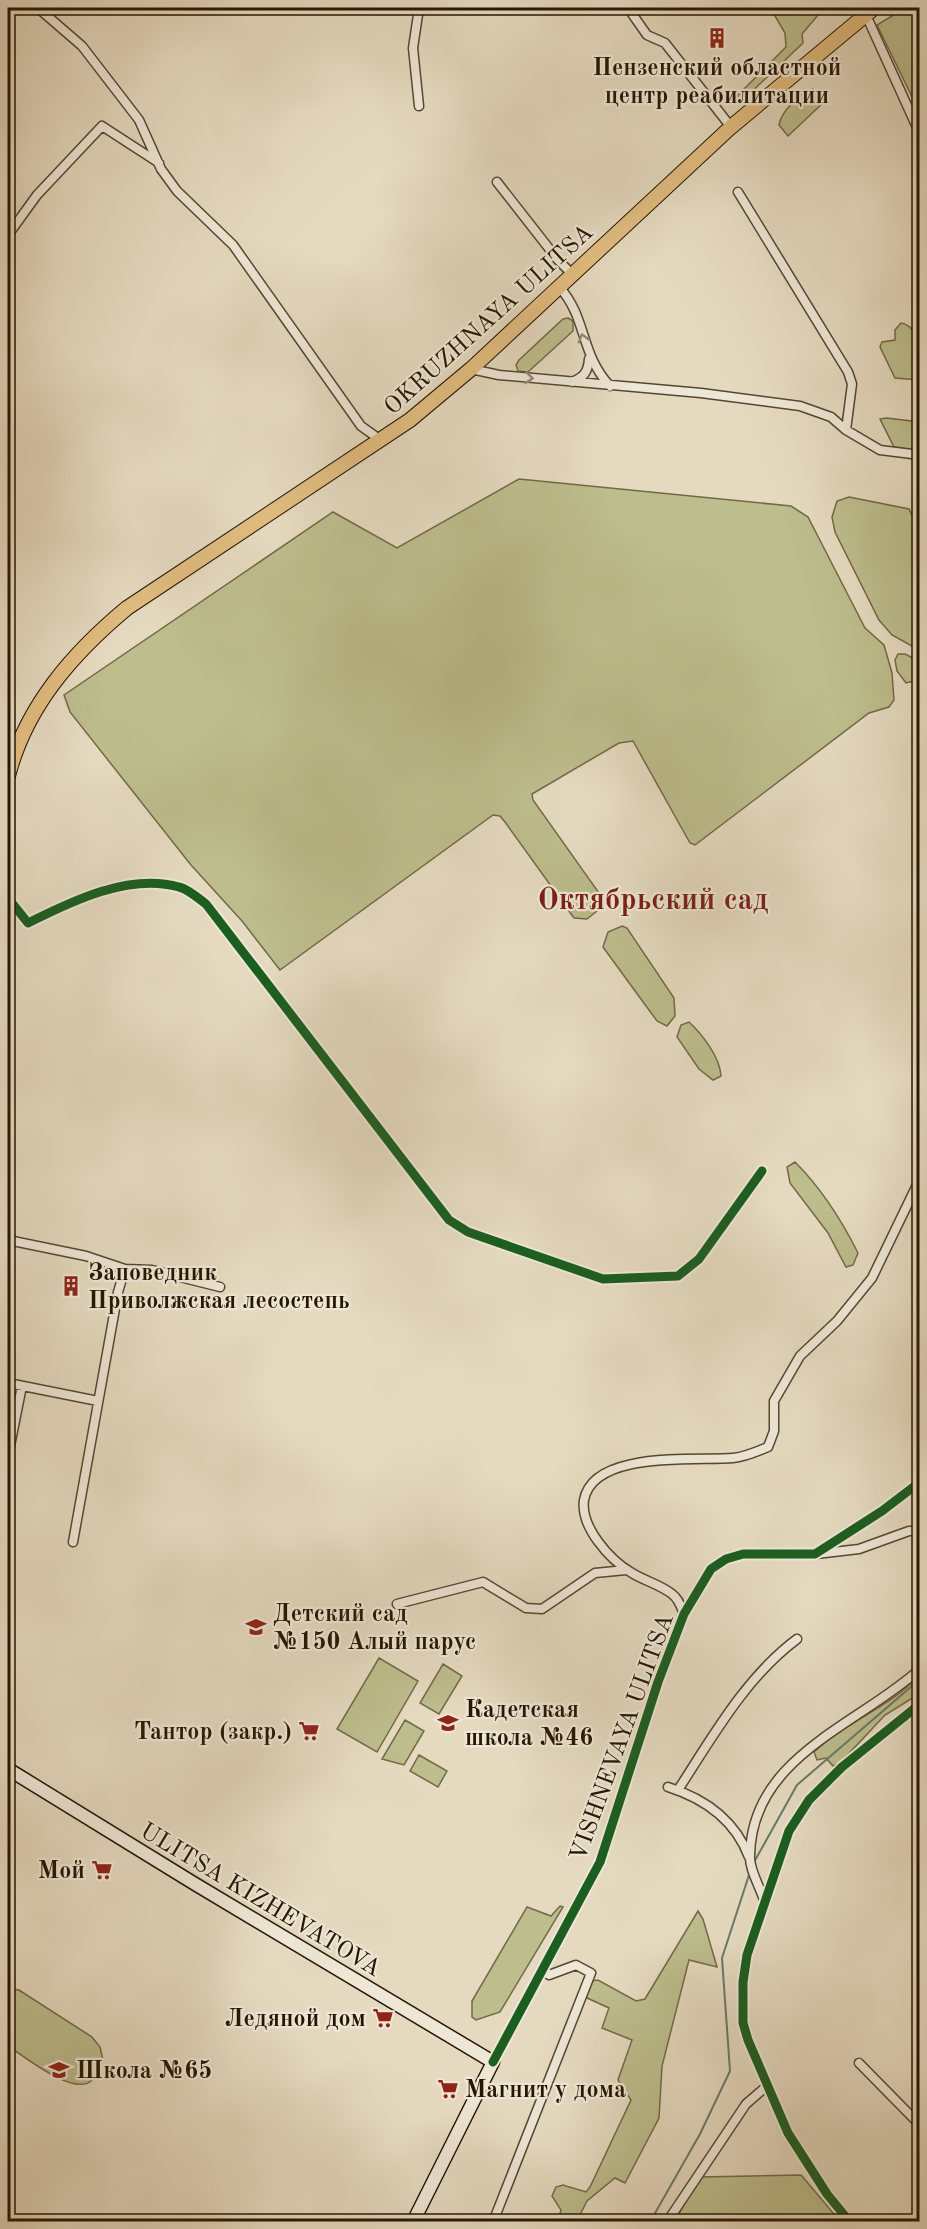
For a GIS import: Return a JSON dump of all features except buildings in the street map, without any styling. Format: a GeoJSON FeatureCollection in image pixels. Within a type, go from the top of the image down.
{"type":"FeatureCollection","features":[{"type":"Feature","properties":{"kind":"main road","name":"OKRUZHNAYA ULITSA"},"geometry":{"type":"LineString","coordinates":[[8,776],[27,724],[48,690],[96,634],[127,608],[188,566],[382,441],[471,369],[731,127],[870,11]]}},
{"type":"Feature","properties":{"kind":"main road","name":"ULITSA KIZHEVATOVA"},"geometry":{"type":"LineString","coordinates":[[8,1769],[231,1906],[494,2062]]}},
{"type":"Feature","properties":{"kind":"main road","name":"VISHNEVAYA ULITSA"},"geometry":{"type":"LineString","coordinates":[[413,2222],[494,2062]]}},
{"type":"Feature","properties":{"kind":"street"},"geometry":{"type":"LineString","coordinates":[[38,8],[90,55],[140,120],[159,163],[177,191],[233,245],[361,426],[382,441]]}},
{"type":"Feature","properties":{"kind":"street"},"geometry":{"type":"LineString","coordinates":[[419,8],[413,48],[419,106]]}},
{"type":"Feature","properties":{"kind":"street"},"geometry":{"type":"LineString","coordinates":[[628,8],[647,35],[665,43],[731,127]]}},
{"type":"Feature","properties":{"kind":"street"},"geometry":{"type":"LineString","coordinates":[[870,11],[874,36],[920,134]]}},
{"type":"Feature","properties":{"kind":"street"},"geometry":{"type":"LineString","coordinates":[[8,235],[37,195],[102,126],[159,163]]}},
{"type":"Feature","properties":{"kind":"street"},"geometry":{"type":"LineString","coordinates":[[497,182],[558,260],[573,275]]}},
{"type":"Feature","properties":{"kind":"street"},"geometry":{"type":"LineString","coordinates":[[738,192],[848,372],[852,384],[846,430]]}},
{"type":"Feature","properties":{"kind":"street"},"geometry":{"type":"LineString","coordinates":[[560,288],[574,305],[589,358],[588,369],[582,378],[572,382]]}},
{"type":"Feature","properties":{"kind":"street"},"geometry":{"type":"LineString","coordinates":[[589,358],[610,386]]}},
{"type":"Feature","properties":{"kind":"street"},"geometry":{"type":"LineString","coordinates":[[471,369],[499,375],[701,393],[800,406],[831,417],[846,430],[880,450],[920,455]]}},
{"type":"Feature","properties":{"kind":"street"},"geometry":{"type":"LineString","coordinates":[[8,898],[28,923],[105,891],[146,882],[181,887],[206,904],[449,1220],[468,1232],[603,1279],[678,1276],[699,1259],[762,1171]]}},
{"type":"Feature","properties":{"kind":"street"},"geometry":{"type":"LineString","coordinates":[[684,1614],[672,1594],[626,1570],[587,1527],[583,1509],[586,1491],[608,1472],[651,1460],[733,1458],[768,1447],[774,1431],[774,1401],[800,1356],[837,1322],[873,1278],[916,1187]]}},
{"type":"Feature","properties":{"kind":"street"},"geometry":{"type":"LineString","coordinates":[[8,1240],[86,1256],[125,1269],[152,1270],[220,1287]]}},
{"type":"Feature","properties":{"kind":"street"},"geometry":{"type":"LineString","coordinates":[[73,1542],[118,1292],[125,1269]]}},
{"type":"Feature","properties":{"kind":"street"},"geometry":{"type":"LineString","coordinates":[[8,1383],[98,1401]]}},
{"type":"Feature","properties":{"kind":"street"},"geometry":{"type":"LineString","coordinates":[[8,1456],[22,1386]]}},
{"type":"Feature","properties":{"kind":"street"},"geometry":{"type":"LineString","coordinates":[[815,1554],[882,1511],[920,1482]]}},
{"type":"Feature","properties":{"kind":"street","name":"VISHNEVAYA ULITSA"},"geometry":{"type":"LineString","coordinates":[[494,2062],[600,1862],[618,1799],[630,1774],[658,1682],[684,1614],[711,1569],[726,1559],[743,1554],[815,1554],[859,1550],[909,1531],[920,1531]]}},
{"type":"Feature","properties":{"kind":"street"},"geometry":{"type":"LineString","coordinates":[[397,1604],[483,1582],[526,1608],[542,1609],[595,1573],[626,1570]]}},
{"type":"Feature","properties":{"kind":"street"},"geometry":{"type":"LineString","coordinates":[[678,1790],[755,1676],[773,1657],[797,1639]]}},
{"type":"Feature","properties":{"kind":"street"},"geometry":{"type":"LineString","coordinates":[[749,1858],[759,1808],[784,1771],[820,1739],[920,1669]]}},
{"type":"Feature","properties":{"kind":"street"},"geometry":{"type":"LineString","coordinates":[[850,2222],[827,2194],[798,2151],[748,2040],[742,2005],[747,1955],[764,1899],[789,1831],[809,1800],[862,1749],[920,1704]]}},
{"type":"Feature","properties":{"kind":"street"},"geometry":{"type":"LineString","coordinates":[[668,1787],[678,1790],[729,1821],[737,1831],[764,1899]]}},
{"type":"Feature","properties":{"kind":"street"},"geometry":{"type":"LineString","coordinates":[[493,2222],[591,1972],[576,1965],[549,1975],[542,1970]]}},
{"type":"Feature","properties":{"kind":"street"},"geometry":{"type":"LineString","coordinates":[[859,2063],[920,2125]]}},
{"type":"Feature","properties":{"kind":"street"},"geometry":{"type":"LineString","coordinates":[[667,2222],[746,2104],[768,2085]]}},
{"type":"Feature","properties":{"kind":"green space"},"geometry":{"type":"Polygon","coordinates":[[[773,8],[824,8],[802,34],[803,43],[742,101],[737,96],[786,47],[785,33],[772,11],[773,8]]]}},
{"type":"Feature","properties":{"kind":"green space"},"geometry":{"type":"Polygon","coordinates":[[[905,8],[919,8],[919,111],[877,25],[905,8]]]}},
{"type":"Feature","properties":{"kind":"green space"},"geometry":{"type":"Polygon","coordinates":[[[813,89],[825,101],[788,136],[779,125],[783,114],[797,98],[813,89]]]}},
{"type":"Feature","properties":{"kind":"green space"},"geometry":{"type":"Polygon","coordinates":[[[568,318],[573,321],[573,331],[528,372],[518,371],[516,365],[519,360],[563,319],[568,318]]]}},
{"type":"Feature","properties":{"kind":"green space"},"geometry":{"type":"Polygon","coordinates":[[[901,323],[908,326],[917,338],[920,356],[919,380],[895,378],[880,347],[882,342],[895,340],[895,330],[901,323]]]}},
{"type":"Feature","properties":{"kind":"green space"},"geometry":{"type":"Polygon","coordinates":[[[880,419],[919,422],[919,451],[894,447],[880,419]]]}},
{"type":"Feature","properties":{"kind":"green space"},"geometry":{"type":"Polygon","coordinates":[[[519,479],[791,506],[808,517],[865,628],[884,645],[892,673],[894,700],[889,707],[869,713],[695,845],[690,843],[633,741],[619,743],[532,794],[533,800],[599,893],[603,906],[587,919],[574,918],[505,822],[500,816],[493,815],[280,970],[242,921],[191,865],[70,712],[64,695],[333,512],[397,548],[519,479]]]}},
{"type":"Feature","properties":{"kind":"green space"},"geometry":{"type":"Polygon","coordinates":[[[849,497],[909,509],[919,531],[919,650],[892,635],[879,620],[835,532],[832,517],[837,501],[849,497]]]}},
{"type":"Feature","properties":{"kind":"green space"},"geometry":{"type":"Polygon","coordinates":[[[898,654],[905,654],[919,661],[919,680],[906,683],[897,671],[895,660],[898,654]]]}},
{"type":"Feature","properties":{"kind":"green space"},"geometry":{"type":"Polygon","coordinates":[[[622,926],[627,928],[674,998],[675,1016],[667,1026],[657,1021],[603,947],[608,932],[622,926]]]}},
{"type":"Feature","properties":{"kind":"green space"},"geometry":{"type":"Polygon","coordinates":[[[689,1022],[705,1039],[717,1061],[721,1076],[713,1080],[699,1069],[677,1037],[681,1025],[689,1022]]]}},
{"type":"Feature","properties":{"kind":"green space"},"geometry":{"type":"Polygon","coordinates":[[[795,1162],[822,1194],[845,1228],[858,1253],[853,1265],[846,1267],[828,1233],[790,1183],[787,1167],[795,1162]]]}},
{"type":"Feature","properties":{"kind":"green space"},"geometry":{"type":"Polygon","coordinates":[[[379,1658],[418,1681],[377,1752],[337,1729],[379,1658]]]}},
{"type":"Feature","properties":{"kind":"green space"},"geometry":{"type":"Polygon","coordinates":[[[443,1664],[462,1676],[439,1714],[420,1703],[443,1664]]]}},
{"type":"Feature","properties":{"kind":"green space"},"geometry":{"type":"Polygon","coordinates":[[[919,1675],[919,1694],[885,1715],[840,1763],[833,1766],[826,1758],[817,1760],[814,1752],[827,1741],[895,1697],[919,1675]]]}},
{"type":"Feature","properties":{"kind":"green space"},"geometry":{"type":"Polygon","coordinates":[[[405,1720],[424,1731],[404,1765],[382,1759],[405,1720]]]}},
{"type":"Feature","properties":{"kind":"green space"},"geometry":{"type":"Polygon","coordinates":[[[419,1755],[447,1771],[438,1787],[410,1771],[419,1755]]]}},
{"type":"Feature","properties":{"kind":"green space"},"geometry":{"type":"Polygon","coordinates":[[[560,1906],[563,1907],[500,2012],[476,2020],[472,2017],[472,2001],[527,1907],[551,1916],[560,1906]]]}},
{"type":"Feature","properties":{"kind":"green space"},"geometry":{"type":"Polygon","coordinates":[[[698,1911],[703,1919],[717,1967],[689,1960],[662,2066],[659,2118],[625,2183],[615,2178],[587,2201],[577,2221],[558,2221],[561,2210],[552,2196],[556,2187],[563,2185],[586,2192],[631,2100],[618,2080],[632,2040],[602,2028],[609,2008],[585,1997],[591,1981],[598,1980],[636,2001],[645,1999],[698,1911]]]}},
{"type":"Feature","properties":{"kind":"green space"},"geometry":{"type":"Polygon","coordinates":[[[8,1988],[19,1990],[92,2037],[100,2047],[103,2060],[91,2081],[83,2084],[61,2079],[8,2046],[8,1988]]]}},
{"type":"Feature","properties":{"kind":"green space"},"geometry":{"type":"Polygon","coordinates":[[[801,2175],[840,2221],[674,2222],[700,2177],[801,2175]]]}},
{"type":"Feature","properties":{"kind":"waterway"},"geometry":{"type":"LineString","coordinates":[[753,1864],[797,1785],[920,1679]]}},
{"type":"Feature","properties":{"kind":"waterway"},"geometry":{"type":"LineString","coordinates":[[650,2222],[700,2134],[730,2071],[722,1958],[750,1872]]}},
{"type":"Feature","properties":{"kind":"cycle path"},"geometry":{"type":"LineString","coordinates":[[8,898],[28,923],[82,898],[121,886],[160,884],[182,888],[193,894],[206,904],[449,1220],[468,1232],[603,1279],[678,1276],[699,1259],[762,1171]]}},
{"type":"Feature","properties":{"kind":"cycle path"},"geometry":{"type":"LineString","coordinates":[[493,2062],[600,1862],[658,1682],[684,1614],[711,1569],[726,1559],[743,1554],[815,1554],[882,1511],[920,1482]]}},
{"type":"Feature","properties":{"kind":"cycle path"},"geometry":{"type":"LineString","coordinates":[[850,2222],[827,2194],[788,2133],[748,2040],[743,2023],[743,1982],[747,1955],[789,1831],[809,1800],[842,1767],[920,1704]]}},
{"type":"Feature","properties":{"kind":"place","name":"Пензенский областной центр реабилитации"},"geometry":{"type":"Point","coordinates":[717,38]}},
{"type":"Feature","properties":{"kind":"place","name":"Заповедник Приволжская лесостепь"},"geometry":{"type":"Point","coordinates":[71,1286]}},
{"type":"Feature","properties":{"kind":"place","name":"Детский сад №150 Алый парус"},"geometry":{"type":"Point","coordinates":[256,1627]}},
{"type":"Feature","properties":{"kind":"place","name":"Кадетская школа №46"},"geometry":{"type":"Point","coordinates":[448,1723]}},
{"type":"Feature","properties":{"kind":"place","name":"Тантор (закр.)"},"geometry":{"type":"Point","coordinates":[309,1731]}},
{"type":"Feature","properties":{"kind":"place","name":"Мой"},"geometry":{"type":"Point","coordinates":[102,1870]}},
{"type":"Feature","properties":{"kind":"place","name":"Ледяной дом"},"geometry":{"type":"Point","coordinates":[383,2018]}},
{"type":"Feature","properties":{"kind":"place","name":"Школа №65"},"geometry":{"type":"Point","coordinates":[59,2070]}},
{"type":"Feature","properties":{"kind":"place","name":"Магнит у дома"},"geometry":{"type":"Point","coordinates":[448,2089]}},
{"type":"Feature","properties":{"kind":"district","name":"Октябрьский сад"},"geometry":{"type":"Point","coordinates":[653,899]}}]}
